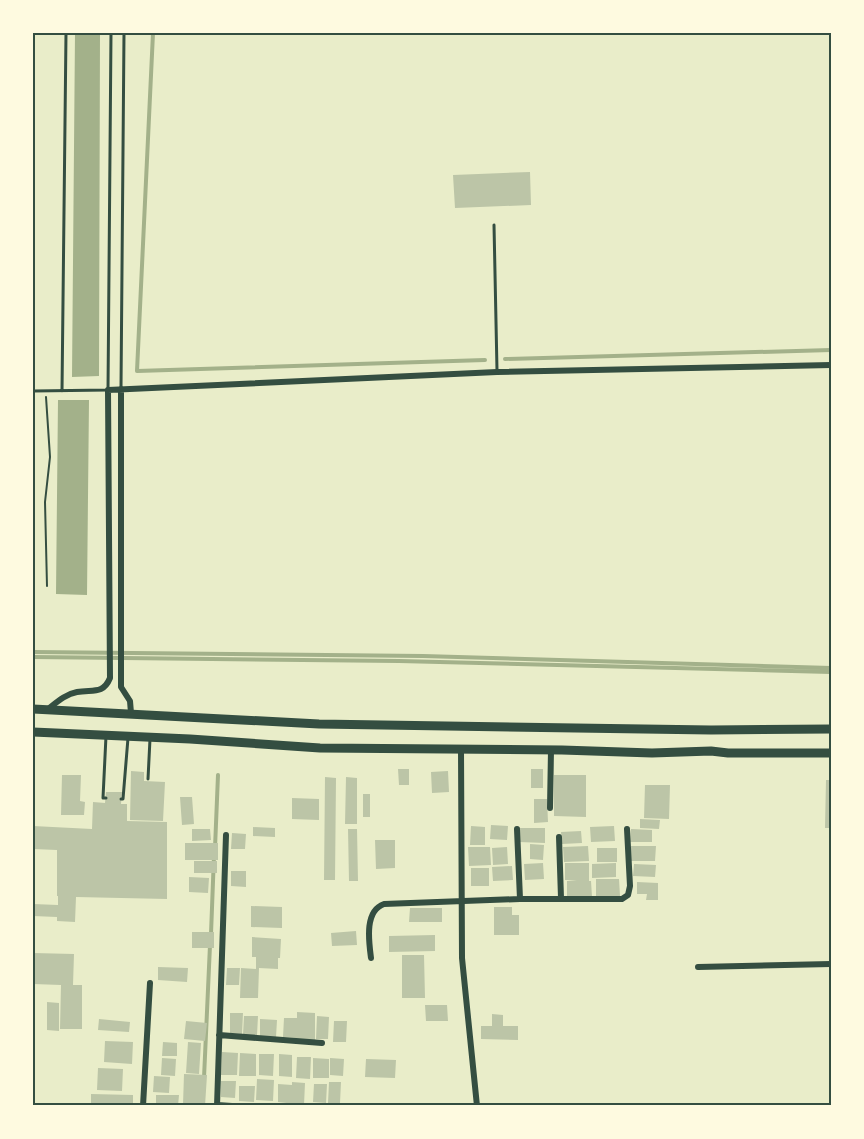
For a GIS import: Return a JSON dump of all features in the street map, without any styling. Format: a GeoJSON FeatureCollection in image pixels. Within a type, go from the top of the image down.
{"type":"FeatureCollection","features":[{"type":"Feature","properties":{"kind":"main road"},"geometry":{"type":"LineString","coordinates":[[33,709],[319,724],[711,730],[831,729]]}},
{"type":"Feature","properties":{"kind":"main road"},"geometry":{"type":"LineString","coordinates":[[711,730],[711,751]]}},
{"type":"Feature","properties":{"kind":"main road"},"geometry":{"type":"LineString","coordinates":[[33,732],[320,748],[831,753]]}},
{"type":"Feature","properties":{"kind":"street"},"geometry":{"type":"LineString","coordinates":[[48,710],[60,699],[76,692],[100,690],[106,686],[110,678],[108,390],[497,372],[831,365]]}},
{"type":"Feature","properties":{"kind":"street"},"geometry":{"type":"LineString","coordinates":[[121,389],[121,687],[130,701],[131,713]]}},
{"type":"Feature","properties":{"kind":"street"},"geometry":{"type":"LineString","coordinates":[[461,749],[462,958],[477,1106]]}},
{"type":"Feature","properties":{"kind":"street"},"geometry":{"type":"LineString","coordinates":[[550,808],[551,750]]}},
{"type":"Feature","properties":{"kind":"street"},"geometry":{"type":"LineString","coordinates":[[516,829],[520,899]]}},
{"type":"Feature","properties":{"kind":"street"},"geometry":{"type":"LineString","coordinates":[[371,958],[369,941],[371,921],[380,905],[520,899],[622,899],[628,895],[630,886],[627,829]]}},
{"type":"Feature","properties":{"kind":"street"},"geometry":{"type":"LineString","coordinates":[[226,835],[217,1105],[231,1106]]}},
{"type":"Feature","properties":{"kind":"street"},"geometry":{"type":"LineString","coordinates":[[559,837],[561,898]]}},
{"type":"Feature","properties":{"kind":"street"},"geometry":{"type":"LineString","coordinates":[[698,967],[831,964]]}},
{"type":"Feature","properties":{"kind":"street"},"geometry":{"type":"LineString","coordinates":[[143,1106],[150,983]]}},
{"type":"Feature","properties":{"kind":"street"},"geometry":{"type":"LineString","coordinates":[[219,1035],[322,1043]]}},
{"type":"Feature","properties":{"kind":"lane"},"geometry":{"type":"LineString","coordinates":[[62,391],[66,33]]}},
{"type":"Feature","properties":{"kind":"lane"},"geometry":{"type":"LineString","coordinates":[[33,391],[108,390],[111,33]]}},
{"type":"Feature","properties":{"kind":"lane"},"geometry":{"type":"LineString","coordinates":[[121,389],[124,33]]}},
{"type":"Feature","properties":{"kind":"lane"},"geometry":{"type":"LineString","coordinates":[[494,225],[497,372]]}},
{"type":"Feature","properties":{"kind":"lane"},"geometry":{"type":"LineString","coordinates":[[106,736],[104,798],[106,798]]}},
{"type":"Feature","properties":{"kind":"lane"},"geometry":{"type":"LineString","coordinates":[[121,799],[123,799],[128,736]]}},
{"type":"Feature","properties":{"kind":"lane"},"geometry":{"type":"LineString","coordinates":[[148,779],[150,737]]}},
{"type":"Feature","properties":{"kind":"path"},"geometry":{"type":"LineString","coordinates":[[45,391],[50,457],[45,502],[47,586]]}},
{"type":"Feature","properties":{"kind":"shaded area"},"geometry":{"type":"Polygon","coordinates":[[[75,33],[100,33],[99,376],[72,377],[75,33]]]}},
{"type":"Feature","properties":{"kind":"shaded area"},"geometry":{"type":"Polygon","coordinates":[[[58,400],[89,400],[87,595],[56,594],[58,400]]]}},
{"type":"Feature","properties":{"kind":"building"},"geometry":{"type":"Polygon","coordinates":[[[530,172],[531,205],[455,208],[453,175],[530,172]]]}},
{"type":"Feature","properties":{"kind":"building"},"geometry":{"type":"Polygon","coordinates":[[[398,769],[409,769],[409,785],[399,785],[398,769]]]}},
{"type":"Feature","properties":{"kind":"building"},"geometry":{"type":"Polygon","coordinates":[[[531,769],[543,769],[543,788],[531,788],[531,769]]]}},
{"type":"Feature","properties":{"kind":"building"},"geometry":{"type":"Polygon","coordinates":[[[131,771],[144,772],[144,781],[165,782],[163,821],[130,820],[131,771]]]}},
{"type":"Feature","properties":{"kind":"building"},"geometry":{"type":"Polygon","coordinates":[[[448,771],[449,792],[432,793],[431,772],[448,771]]]}},
{"type":"Feature","properties":{"kind":"building"},"geometry":{"type":"Polygon","coordinates":[[[62,775],[81,775],[80,801],[85,802],[84,815],[61,815],[62,775]]]}},
{"type":"Feature","properties":{"kind":"building"},"geometry":{"type":"Polygon","coordinates":[[[554,775],[586,775],[586,817],[554,816],[554,775]]]}},
{"type":"Feature","properties":{"kind":"building"},"geometry":{"type":"Polygon","coordinates":[[[325,777],[336,778],[335,880],[324,880],[325,777]]]}},
{"type":"Feature","properties":{"kind":"building"},"geometry":{"type":"Polygon","coordinates":[[[346,777],[357,778],[357,824],[345,824],[346,777]]]}},
{"type":"Feature","properties":{"kind":"building"},"geometry":{"type":"Polygon","coordinates":[[[826,780],[831,780],[831,828],[825,828],[826,780]]]}},
{"type":"Feature","properties":{"kind":"building"},"geometry":{"type":"Polygon","coordinates":[[[645,785],[670,785],[669,819],[644,818],[645,785]]]}},
{"type":"Feature","properties":{"kind":"building"},"geometry":{"type":"Polygon","coordinates":[[[106,792],[122,792],[121,804],[127,804],[127,821],[167,822],[167,899],[76,897],[75,922],[57,921],[57,917],[33,916],[33,904],[58,905],[58,896],[57,850],[33,849],[33,826],[92,829],[93,802],[105,803],[106,792]]]}},
{"type":"Feature","properties":{"kind":"building"},"geometry":{"type":"Polygon","coordinates":[[[363,794],[370,794],[370,817],[363,817],[363,794]]]}},
{"type":"Feature","properties":{"kind":"building"},"geometry":{"type":"Polygon","coordinates":[[[180,797],[192,797],[194,824],[182,825],[180,797]]]}},
{"type":"Feature","properties":{"kind":"building"},"geometry":{"type":"Polygon","coordinates":[[[292,798],[319,799],[319,820],[292,819],[292,798]]]}},
{"type":"Feature","properties":{"kind":"building"},"geometry":{"type":"Polygon","coordinates":[[[534,799],[547,799],[548,822],[534,823],[534,799]]]}},
{"type":"Feature","properties":{"kind":"building"},"geometry":{"type":"Polygon","coordinates":[[[640,819],[660,820],[659,829],[640,828],[640,819]]]}},
{"type":"Feature","properties":{"kind":"building"},"geometry":{"type":"Polygon","coordinates":[[[491,825],[508,826],[507,840],[490,839],[491,825]]]}},
{"type":"Feature","properties":{"kind":"building"},"geometry":{"type":"Polygon","coordinates":[[[471,826],[485,827],[485,845],[470,845],[471,826]]]}},
{"type":"Feature","properties":{"kind":"building"},"geometry":{"type":"Polygon","coordinates":[[[614,826],[615,841],[591,842],[590,827],[614,826]]]}},
{"type":"Feature","properties":{"kind":"building"},"geometry":{"type":"Polygon","coordinates":[[[253,827],[275,828],[275,837],[253,836],[253,827]]]}},
{"type":"Feature","properties":{"kind":"building"},"geometry":{"type":"Polygon","coordinates":[[[519,828],[545,828],[545,843],[519,842],[519,828]]]}},
{"type":"Feature","properties":{"kind":"building"},"geometry":{"type":"Polygon","coordinates":[[[192,829],[210,829],[211,840],[192,841],[192,829]]]}},
{"type":"Feature","properties":{"kind":"building"},"geometry":{"type":"Polygon","coordinates":[[[348,829],[357,829],[358,881],[349,881],[348,829]]]}},
{"type":"Feature","properties":{"kind":"building"},"geometry":{"type":"Polygon","coordinates":[[[631,829],[652,830],[652,842],[630,842],[631,829]]]}},
{"type":"Feature","properties":{"kind":"building"},"geometry":{"type":"Polygon","coordinates":[[[581,831],[582,843],[562,844],[561,832],[581,831]]]}},
{"type":"Feature","properties":{"kind":"building"},"geometry":{"type":"Polygon","coordinates":[[[232,833],[246,834],[245,849],[231,849],[232,833]]]}},
{"type":"Feature","properties":{"kind":"building"},"geometry":{"type":"Polygon","coordinates":[[[375,840],[395,840],[395,868],[376,869],[375,840]]]}},
{"type":"Feature","properties":{"kind":"building"},"geometry":{"type":"Polygon","coordinates":[[[185,843],[218,843],[218,860],[185,860],[185,843]]]}},
{"type":"Feature","properties":{"kind":"building"},"geometry":{"type":"Polygon","coordinates":[[[530,844],[544,845],[543,860],[530,859],[530,844]]]}},
{"type":"Feature","properties":{"kind":"building"},"geometry":{"type":"Polygon","coordinates":[[[588,846],[589,861],[564,862],[563,847],[588,846]]]}},
{"type":"Feature","properties":{"kind":"building"},"geometry":{"type":"Polygon","coordinates":[[[631,846],[656,846],[655,861],[631,861],[631,846]]]}},
{"type":"Feature","properties":{"kind":"building"},"geometry":{"type":"Polygon","coordinates":[[[468,847],[490,847],[491,865],[469,866],[468,847]]]}},
{"type":"Feature","properties":{"kind":"building"},"geometry":{"type":"Polygon","coordinates":[[[507,847],[508,864],[493,865],[492,848],[507,847]]]}},
{"type":"Feature","properties":{"kind":"building"},"geometry":{"type":"Polygon","coordinates":[[[597,848],[617,848],[617,862],[597,862],[597,848]]]}},
{"type":"Feature","properties":{"kind":"building"},"geometry":{"type":"Polygon","coordinates":[[[194,861],[217,861],[217,873],[194,873],[194,861]]]}},
{"type":"Feature","properties":{"kind":"building"},"geometry":{"type":"Polygon","coordinates":[[[543,863],[544,879],[525,880],[524,864],[543,863]]]}},
{"type":"Feature","properties":{"kind":"building"},"geometry":{"type":"Polygon","coordinates":[[[565,863],[589,863],[592,897],[567,897],[567,881],[577,880],[565,880],[565,863]]]}},
{"type":"Feature","properties":{"kind":"building"},"geometry":{"type":"Polygon","coordinates":[[[616,863],[616,877],[592,878],[592,864],[616,863]]]}},
{"type":"Feature","properties":{"kind":"building"},"geometry":{"type":"Polygon","coordinates":[[[634,864],[656,865],[655,877],[633,876],[634,864]]]}},
{"type":"Feature","properties":{"kind":"building"},"geometry":{"type":"Polygon","coordinates":[[[512,866],[513,880],[493,881],[492,867],[512,866]]]}},
{"type":"Feature","properties":{"kind":"building"},"geometry":{"type":"Polygon","coordinates":[[[471,868],[489,868],[489,886],[471,886],[471,868]]]}},
{"type":"Feature","properties":{"kind":"building"},"geometry":{"type":"Polygon","coordinates":[[[231,871],[246,871],[246,887],[231,886],[231,871]]]}},
{"type":"Feature","properties":{"kind":"building"},"geometry":{"type":"Polygon","coordinates":[[[189,877],[209,878],[208,893],[189,892],[189,877]]]}},
{"type":"Feature","properties":{"kind":"building"},"geometry":{"type":"Polygon","coordinates":[[[596,879],[619,879],[620,896],[596,896],[596,879]]]}},
{"type":"Feature","properties":{"kind":"building"},"geometry":{"type":"Polygon","coordinates":[[[637,882],[658,883],[658,900],[646,900],[647,894],[637,894],[637,882]]]}},
{"type":"Feature","properties":{"kind":"building"},"geometry":{"type":"Polygon","coordinates":[[[251,906],[282,907],[282,928],[251,927],[251,906]]]}},
{"type":"Feature","properties":{"kind":"building"},"geometry":{"type":"Polygon","coordinates":[[[494,907],[512,907],[512,915],[519,915],[519,935],[494,935],[494,907]]]}},
{"type":"Feature","properties":{"kind":"building"},"geometry":{"type":"Polygon","coordinates":[[[410,908],[442,908],[442,922],[409,922],[410,908]]]}},
{"type":"Feature","properties":{"kind":"building"},"geometry":{"type":"Polygon","coordinates":[[[356,931],[357,945],[332,946],[331,933],[356,931]]]}},
{"type":"Feature","properties":{"kind":"building"},"geometry":{"type":"Polygon","coordinates":[[[192,932],[214,932],[214,948],[192,948],[192,932]]]}},
{"type":"Feature","properties":{"kind":"building"},"geometry":{"type":"Polygon","coordinates":[[[435,935],[435,951],[389,952],[389,936],[435,935]]]}},
{"type":"Feature","properties":{"kind":"building"},"geometry":{"type":"Polygon","coordinates":[[[252,937],[281,939],[278,969],[259,968],[258,998],[240,998],[241,968],[256,969],[256,957],[252,957],[252,937]]]}},
{"type":"Feature","properties":{"kind":"building"},"geometry":{"type":"Polygon","coordinates":[[[33,953],[74,954],[73,985],[82,985],[82,1029],[60,1029],[61,985],[33,984],[33,953]]]}},
{"type":"Feature","properties":{"kind":"building"},"geometry":{"type":"Polygon","coordinates":[[[402,955],[424,955],[425,998],[402,998],[402,955]]]}},
{"type":"Feature","properties":{"kind":"building"},"geometry":{"type":"Polygon","coordinates":[[[158,967],[188,968],[187,982],[158,980],[158,967]]]}},
{"type":"Feature","properties":{"kind":"building"},"geometry":{"type":"Polygon","coordinates":[[[227,968],[240,968],[239,985],[226,985],[227,968]]]}},
{"type":"Feature","properties":{"kind":"building"},"geometry":{"type":"Polygon","coordinates":[[[47,1002],[59,1003],[59,1031],[47,1030],[47,1002]]]}},
{"type":"Feature","properties":{"kind":"building"},"geometry":{"type":"Polygon","coordinates":[[[425,1005],[447,1005],[448,1021],[426,1021],[425,1005]]]}},
{"type":"Feature","properties":{"kind":"building"},"geometry":{"type":"Polygon","coordinates":[[[297,1012],[315,1013],[315,1040],[283,1037],[284,1018],[297,1018],[297,1012]]]}},
{"type":"Feature","properties":{"kind":"building"},"geometry":{"type":"Polygon","coordinates":[[[230,1013],[243,1013],[242,1034],[230,1033],[230,1013]]]}},
{"type":"Feature","properties":{"kind":"building"},"geometry":{"type":"Polygon","coordinates":[[[492,1014],[503,1015],[503,1026],[518,1026],[518,1040],[481,1039],[481,1026],[492,1026],[492,1014]]]}},
{"type":"Feature","properties":{"kind":"building"},"geometry":{"type":"Polygon","coordinates":[[[244,1016],[258,1016],[257,1035],[243,1035],[244,1016]]]}},
{"type":"Feature","properties":{"kind":"building"},"geometry":{"type":"Polygon","coordinates":[[[317,1016],[329,1017],[328,1039],[316,1039],[317,1016]]]}},
{"type":"Feature","properties":{"kind":"building"},"geometry":{"type":"Polygon","coordinates":[[[99,1019],[130,1022],[129,1032],[98,1030],[99,1019]]]}},
{"type":"Feature","properties":{"kind":"building"},"geometry":{"type":"Polygon","coordinates":[[[260,1019],[277,1020],[276,1037],[260,1036],[260,1019]]]}},
{"type":"Feature","properties":{"kind":"building"},"geometry":{"type":"Polygon","coordinates":[[[186,1021],[207,1023],[205,1041],[184,1039],[186,1021]]]}},
{"type":"Feature","properties":{"kind":"building"},"geometry":{"type":"Polygon","coordinates":[[[334,1021],[347,1021],[346,1042],[333,1042],[334,1021]]]}},
{"type":"Feature","properties":{"kind":"building"},"geometry":{"type":"Polygon","coordinates":[[[105,1041],[133,1042],[132,1064],[104,1062],[105,1041]]]}},
{"type":"Feature","properties":{"kind":"building"},"geometry":{"type":"Polygon","coordinates":[[[163,1042],[177,1043],[177,1056],[162,1056],[163,1042]]]}},
{"type":"Feature","properties":{"kind":"building"},"geometry":{"type":"Polygon","coordinates":[[[188,1042],[201,1043],[199,1074],[186,1073],[188,1042]]]}},
{"type":"Feature","properties":{"kind":"building"},"geometry":{"type":"Polygon","coordinates":[[[222,1052],[238,1053],[237,1075],[221,1075],[222,1052]]]}},
{"type":"Feature","properties":{"kind":"building"},"geometry":{"type":"Polygon","coordinates":[[[240,1053],[256,1054],[256,1076],[239,1076],[240,1053]]]}},
{"type":"Feature","properties":{"kind":"building"},"geometry":{"type":"Polygon","coordinates":[[[259,1054],[274,1054],[273,1076],[259,1075],[259,1054]]]}},
{"type":"Feature","properties":{"kind":"building"},"geometry":{"type":"Polygon","coordinates":[[[279,1054],[292,1055],[292,1077],[279,1076],[279,1054]]]}},
{"type":"Feature","properties":{"kind":"building"},"geometry":{"type":"Polygon","coordinates":[[[297,1057],[311,1057],[310,1079],[296,1078],[297,1057]]]}},
{"type":"Feature","properties":{"kind":"building"},"geometry":{"type":"Polygon","coordinates":[[[162,1058],[176,1059],[175,1076],[161,1075],[162,1058]]]}},
{"type":"Feature","properties":{"kind":"building"},"geometry":{"type":"Polygon","coordinates":[[[313,1058],[329,1059],[329,1078],[313,1078],[313,1058]]]}},
{"type":"Feature","properties":{"kind":"building"},"geometry":{"type":"Polygon","coordinates":[[[330,1058],[344,1059],[343,1076],[330,1075],[330,1058]]]}},
{"type":"Feature","properties":{"kind":"building"},"geometry":{"type":"Polygon","coordinates":[[[366,1059],[396,1060],[395,1078],[365,1077],[366,1059]]]}},
{"type":"Feature","properties":{"kind":"building"},"geometry":{"type":"Polygon","coordinates":[[[98,1068],[123,1069],[122,1091],[97,1090],[98,1068]]]}},
{"type":"Feature","properties":{"kind":"building"},"geometry":{"type":"Polygon","coordinates":[[[184,1074],[207,1075],[205,1106],[183,1105],[184,1074]]]}},
{"type":"Feature","properties":{"kind":"building"},"geometry":{"type":"Polygon","coordinates":[[[154,1076],[170,1077],[169,1093],[153,1092],[154,1076]]]}},
{"type":"Feature","properties":{"kind":"building"},"geometry":{"type":"Polygon","coordinates":[[[257,1079],[274,1080],[273,1101],[256,1100],[257,1079]]]}},
{"type":"Feature","properties":{"kind":"building"},"geometry":{"type":"Polygon","coordinates":[[[221,1081],[236,1081],[235,1098],[221,1097],[221,1081]]]}},
{"type":"Feature","properties":{"kind":"building"},"geometry":{"type":"Polygon","coordinates":[[[292,1082],[305,1083],[304,1105],[278,1102],[278,1084],[292,1085],[292,1082]]]}},
{"type":"Feature","properties":{"kind":"building"},"geometry":{"type":"Polygon","coordinates":[[[329,1082],[341,1082],[340,1103],[328,1103],[329,1082]]]}},
{"type":"Feature","properties":{"kind":"building"},"geometry":{"type":"Polygon","coordinates":[[[314,1084],[327,1084],[326,1103],[313,1102],[314,1084]]]}},
{"type":"Feature","properties":{"kind":"building"},"geometry":{"type":"Polygon","coordinates":[[[239,1086],[255,1086],[254,1102],[239,1101],[239,1086]]]}},
{"type":"Feature","properties":{"kind":"building"},"geometry":{"type":"Polygon","coordinates":[[[91,1094],[133,1095],[133,1106],[91,1106],[91,1094]]]}},
{"type":"Feature","properties":{"kind":"building"},"geometry":{"type":"Polygon","coordinates":[[[156,1095],[179,1095],[178,1106],[156,1106],[156,1095]]]}},
{"type":"Feature","properties":{"kind":"waterway"},"geometry":{"type":"LineString","coordinates":[[153,33],[137,371],[485,360]]}},
{"type":"Feature","properties":{"kind":"waterway"},"geometry":{"type":"LineString","coordinates":[[505,359],[831,350]]}},
{"type":"Feature","properties":{"kind":"waterway"},"geometry":{"type":"LineString","coordinates":[[33,652],[423,656],[831,668]]}},
{"type":"Feature","properties":{"kind":"waterway"},"geometry":{"type":"LineString","coordinates":[[33,657],[399,661],[831,672]]}},
{"type":"Feature","properties":{"kind":"waterway"},"geometry":{"type":"LineString","coordinates":[[215,848],[218,775]]}},
{"type":"Feature","properties":{"kind":"waterway"},"geometry":{"type":"LineString","coordinates":[[211,934],[214,855]]}},
{"type":"Feature","properties":{"kind":"waterway"},"geometry":{"type":"LineString","coordinates":[[204,1078],[210,945]]}}]}
